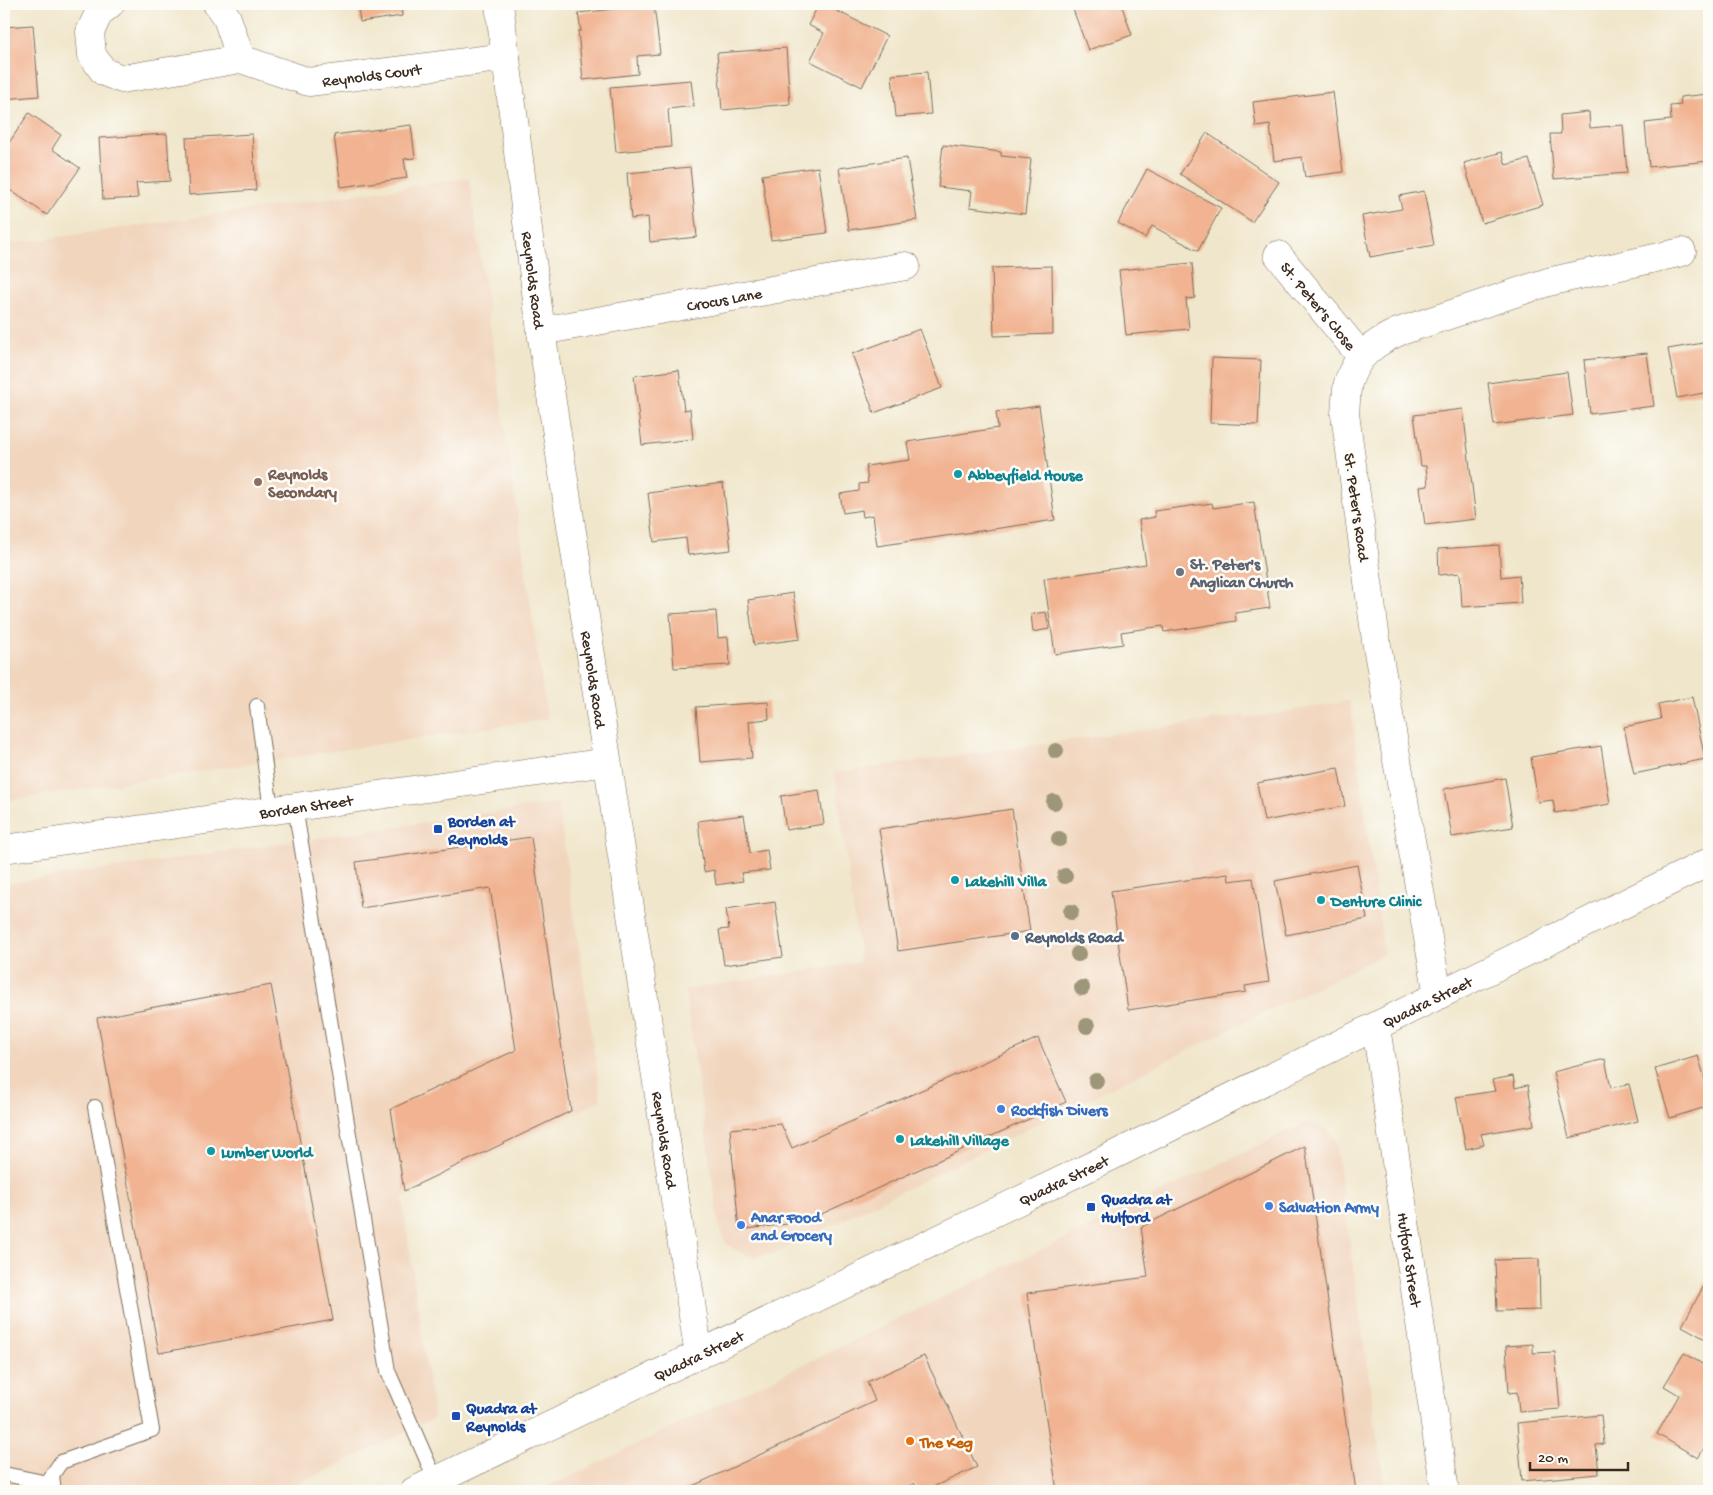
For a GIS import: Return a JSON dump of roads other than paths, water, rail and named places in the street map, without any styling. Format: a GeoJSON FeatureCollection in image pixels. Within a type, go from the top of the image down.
{"type":"FeatureCollection","features":[{"type":"Feature","properties":{"kind":"street","name":"Reynolds Court"},"geometry":{"type":"LineString","coordinates":[[110,4],[99,13],[90,32],[92,55],[104,72],[122,79],[240,58],[309,82],[506,57]]}},
{"type":"Feature","properties":{"kind":"street"},"geometry":{"type":"LineString","coordinates":[[217,4],[227,18],[240,58]]}},
{"type":"Feature","properties":{"kind":"street","name":"Reynolds Road"},"geometry":{"type":"LineString","coordinates":[[499,4],[541,331],[699,1355]]}},
{"type":"Feature","properties":{"kind":"street","name":"St. Peter's Road"},"geometry":{"type":"LineString","coordinates":[[1438,995],[1378,648],[1345,414],[1348,382],[1361,356],[1380,340],[1398,332],[1548,282],[1682,252]]}},
{"type":"Feature","properties":{"kind":"street","name":"St. Peter's Close"},"geometry":{"type":"LineString","coordinates":[[1278,255],[1361,356]]}},
{"type":"Feature","properties":{"kind":"street","name":"Crocus Lane"},"geometry":{"type":"LineString","coordinates":[[541,331],[906,266]]}},
{"type":"Feature","properties":{"kind":"street","name":"Borden Street"},"geometry":{"type":"LineString","coordinates":[[4,849],[607,762]]}},
{"type":"Feature","properties":{"kind":"street","name":"Quadra Street"},"geometry":{"type":"LineString","coordinates":[[425,1486],[1376,1027],[1709,862]]}},
{"type":"Feature","properties":{"kind":"street","name":"Hulford Street"},"geometry":{"type":"LineString","coordinates":[[1376,1027],[1445,1491]]}},
{"type":"Feature","properties":{"kind":"lane"},"geometry":{"type":"LineString","coordinates":[[257,706],[283,808],[388,1371],[425,1486]]}},
{"type":"Feature","properties":{"kind":"lane"},"geometry":{"type":"LineString","coordinates":[[4,1474],[54,1487],[52,1475],[61,1462],[152,1430],[95,1107]]}},
{"type":"Feature","properties":{"kind":"place","name":"Abbeyfield House"},"geometry":{"type":"Point","coordinates":[958,474]}},
{"type":"Feature","properties":{"kind":"place","name":"Reynolds Secondary"},"geometry":{"type":"Point","coordinates":[258,482]}},
{"type":"Feature","properties":{"kind":"place","name":"St. Peter's Anglican Church"},"geometry":{"type":"Point","coordinates":[1180,572]}},
{"type":"Feature","properties":{"kind":"place","name":"Borden at Reynolds"},"geometry":{"type":"Point","coordinates":[438,829]}},
{"type":"Feature","properties":{"kind":"place","name":"Lakehill Villa"},"geometry":{"type":"Point","coordinates":[955,880]}},
{"type":"Feature","properties":{"kind":"place","name":"Denture Clinic"},"geometry":{"type":"Point","coordinates":[1321,900]}},
{"type":"Feature","properties":{"kind":"place","name":"Reynolds Road"},"geometry":{"type":"Point","coordinates":[1015,936]}},
{"type":"Feature","properties":{"kind":"place","name":"Rockfish Divers"},"geometry":{"type":"Point","coordinates":[1001,1109]}},
{"type":"Feature","properties":{"kind":"place","name":"Lakehill Village"},"geometry":{"type":"Point","coordinates":[900,1139]}},
{"type":"Feature","properties":{"kind":"place","name":"Lumber World"},"geometry":{"type":"Point","coordinates":[211,1151]}},
{"type":"Feature","properties":{"kind":"place","name":"Salvation Army"},"geometry":{"type":"Point","coordinates":[1269,1206]}},
{"type":"Feature","properties":{"kind":"place","name":"Quadra at Hulford"},"geometry":{"type":"Point","coordinates":[1091,1207]}},
{"type":"Feature","properties":{"kind":"place","name":"Anar Food and Grocery"},"geometry":{"type":"Point","coordinates":[741,1225]}},
{"type":"Feature","properties":{"kind":"place","name":"Quadra at Reynolds"},"geometry":{"type":"Point","coordinates":[456,1416]}},
{"type":"Feature","properties":{"kind":"place","name":"The Keg"},"geometry":{"type":"Point","coordinates":[910,1441]}}]}
